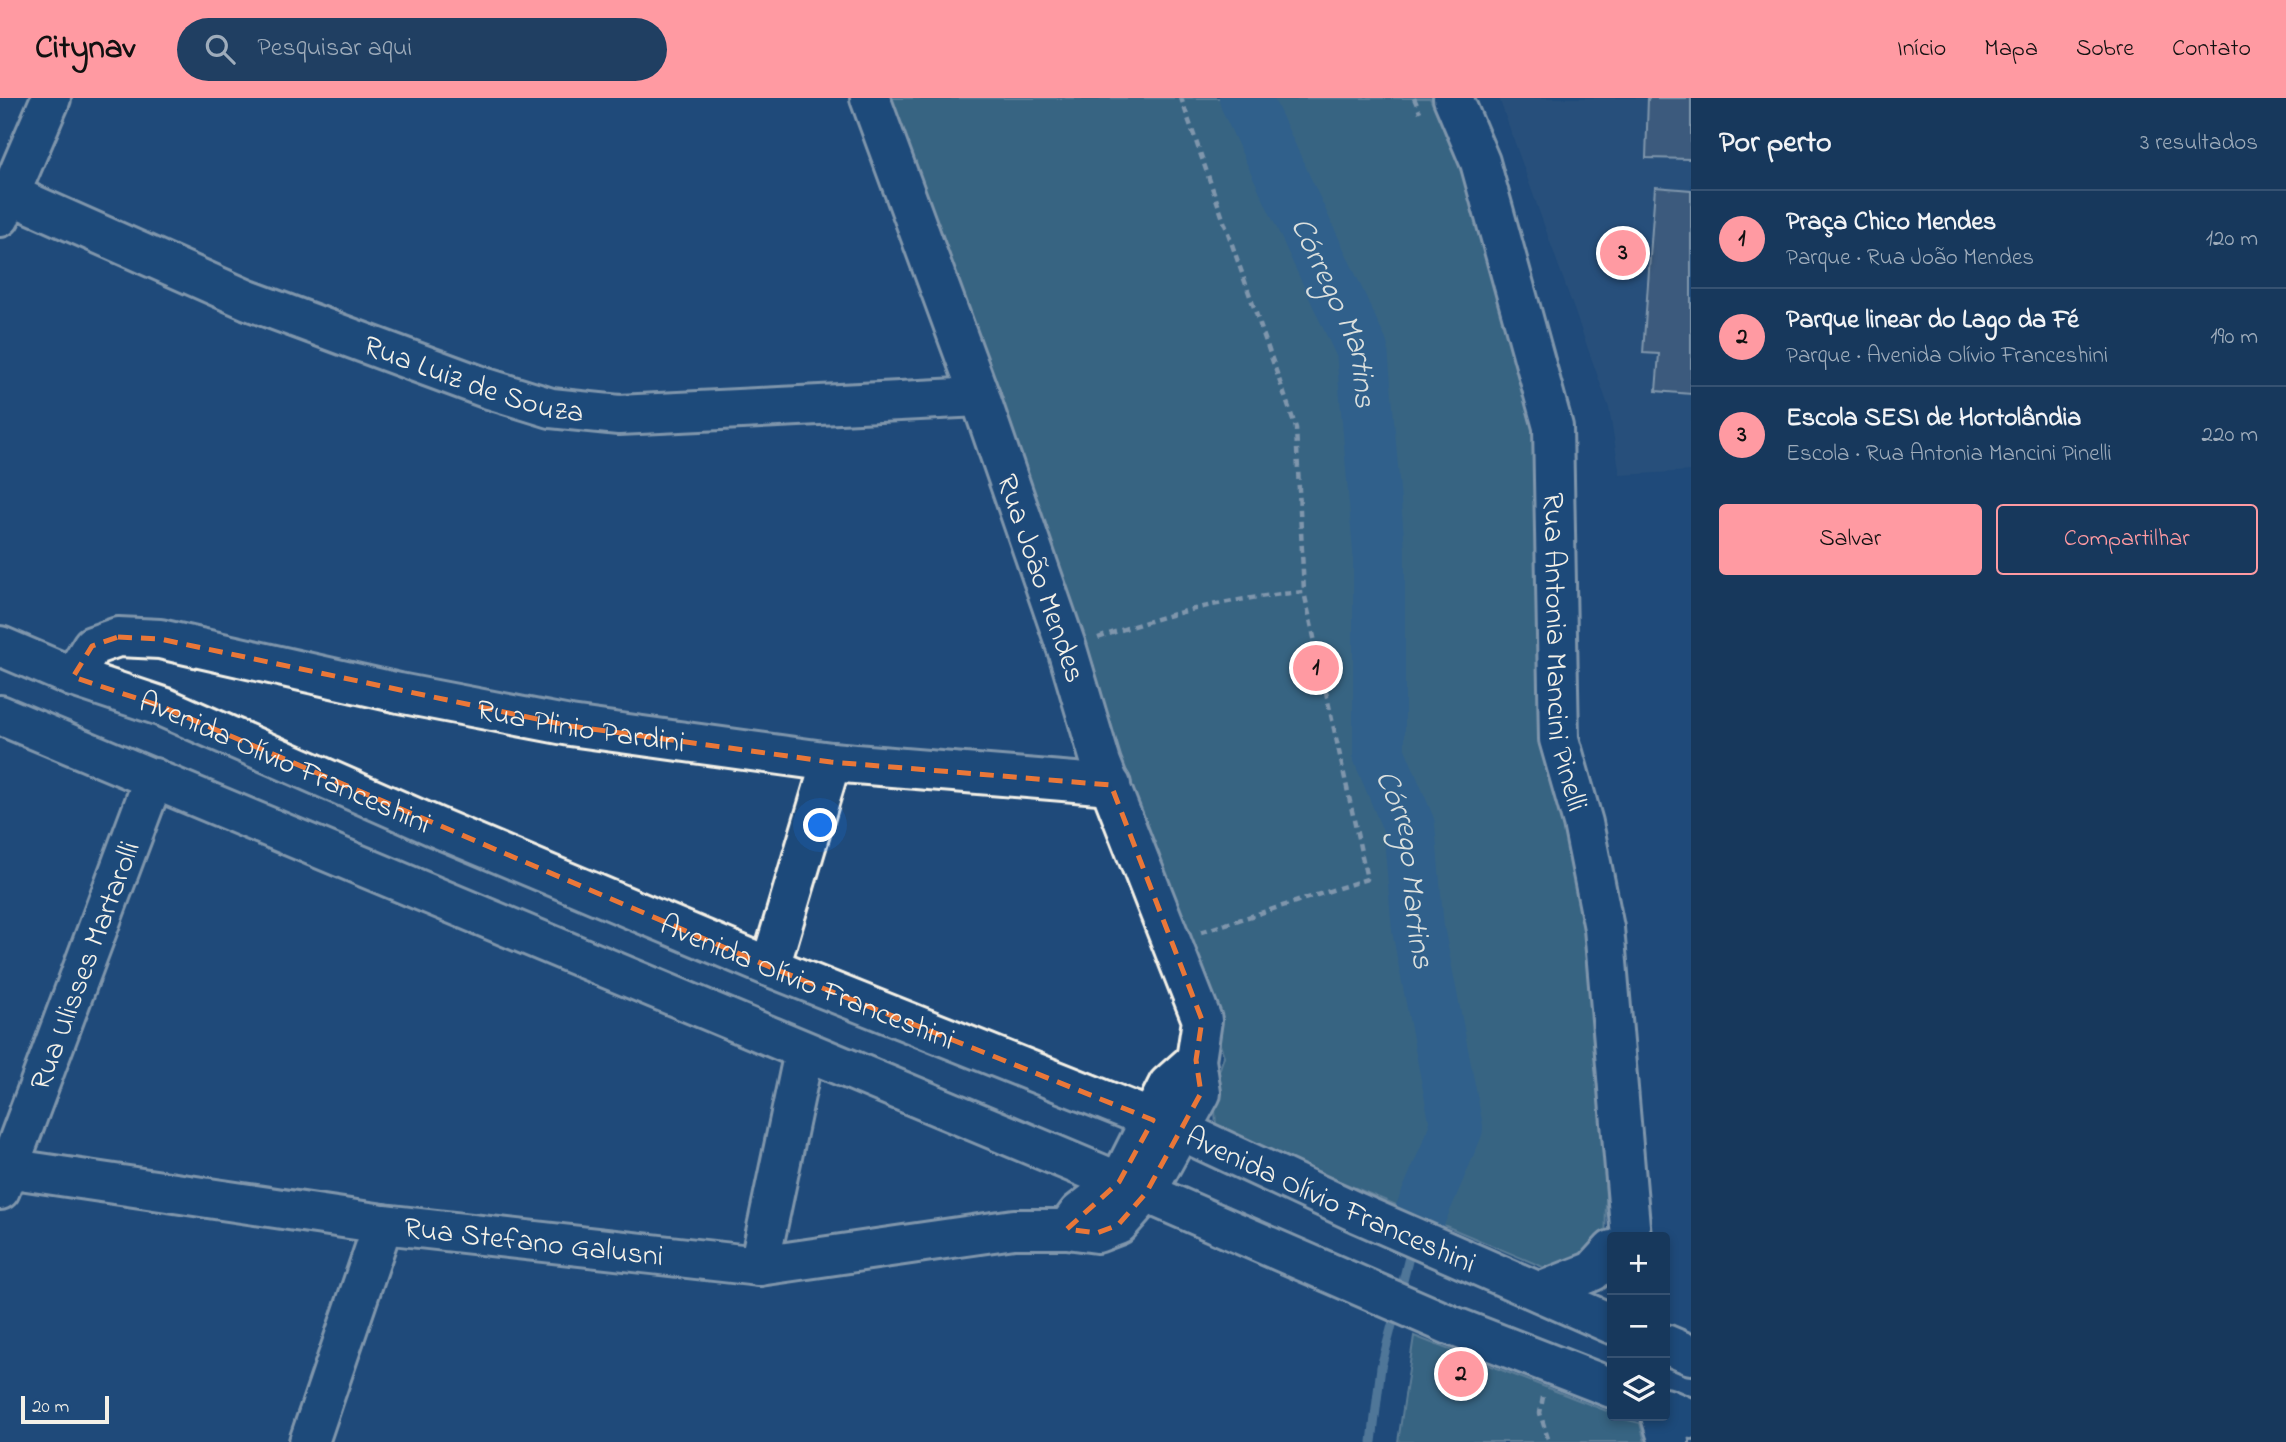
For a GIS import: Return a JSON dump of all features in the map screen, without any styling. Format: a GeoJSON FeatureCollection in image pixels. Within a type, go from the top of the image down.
{"type":"FeatureCollection","features":[{"type":"Feature","properties":{"kind":"street"},"geometry":{"type":"LineString","coordinates":[[3,201],[51,98]]}},
{"type":"Feature","properties":{"kind":"street","name":"Rua João Mendes"},"geometry":{"type":"LineString","coordinates":[[870,98],[980,397],[1111,785],[1202,1020],[1195,1060],[1168,1085],[1168,1125],[1132,1188]]}},
{"type":"Feature","properties":{"kind":"street","name":"Rua Antonia Mancini Pinelli"},"geometry":{"type":"LineString","coordinates":[[1453,98],[1480,162],[1553,427],[1559,739],[1583,823],[1604,928],[1623,1232]]}},
{"type":"Feature","properties":{"kind":"street","name":"Rua Luiz de Souza"},"geometry":{"type":"LineString","coordinates":[[3,201],[248,300],[486,388],[551,408],[619,415],[980,397]]}},
{"type":"Feature","properties":{"kind":"street","name":"Rua Plinio Pardini"},"geometry":{"type":"LineString","coordinates":[[73,677],[92,646],[118,637],[160,639],[480,710],[570,726],[831,762],[1111,785]]}},
{"type":"Feature","properties":{"kind":"street","name":"Avenida Olívio Franceshini"},"geometry":{"type":"LineString","coordinates":[[0,646],[73,677],[163,707],[436,827],[770,967],[1168,1125],[1358,1213],[1607,1322]]}},
{"type":"Feature","properties":{"kind":"street"},"geometry":{"type":"LineString","coordinates":[[0,715],[1132,1188],[1450,1325],[1607,1386]]}},
{"type":"Feature","properties":{"kind":"street"},"geometry":{"type":"LineString","coordinates":[[770,967],[831,762]]}},
{"type":"Feature","properties":{"kind":"street","name":"Rua Ulisses Martarolli"},"geometry":{"type":"LineString","coordinates":[[3,1175],[154,778]]}},
{"type":"Feature","properties":{"kind":"street"},"geometry":{"type":"LineString","coordinates":[[758,1266],[804,1052]]}},
{"type":"Feature","properties":{"kind":"street","name":"Rua Stefano Galusni"},"geometry":{"type":"LineString","coordinates":[[3,1175],[383,1224],[758,1266],[1014,1228],[1068,1228],[1079,1213],[1132,1188]]}},
{"type":"Feature","properties":{"kind":"street"},"geometry":{"type":"LineString","coordinates":[[309,1442],[383,1224]]}},
{"type":"Feature","properties":{"kind":"street","name":"Rua Antonia Mancini Pinelli"},"geometry":{"type":"LineString","coordinates":[[1540,1293],[1593,1271],[1607,1254]]}},
{"type":"Feature","properties":{"kind":"street"},"geometry":{"type":"LineString","coordinates":[[1670,1410],[1691,1419]]}},
{"type":"Feature","properties":{"kind":"street"},"geometry":{"type":"LineString","coordinates":[[1663,1421],[1669,1442]]}},
{"type":"Feature","properties":{"kind":"path"},"geometry":{"type":"LineString","coordinates":[[1181,98],[1296,428],[1304,592],[1367,880],[1197,934]]}},
{"type":"Feature","properties":{"kind":"path"},"geometry":{"type":"LineString","coordinates":[[1067,649],[1182,611],[1244,597],[1304,592]]}},
{"type":"Feature","properties":{"kind":"path"},"geometry":{"type":"LineString","coordinates":[[1545,1386],[1540,1413],[1549,1442]]}},
{"type":"Feature","properties":{"kind":"highlighted area"},"geometry":{"type":"Polygon","coordinates":[[[118,637],[160,639],[570,726],[831,762],[1111,785],[1202,1020],[1196,1060],[1201,1093],[1146,1193],[1118,1225],[1097,1233],[1067,1229],[1119,1182],[1153,1120],[770,967],[163,707],[73,677],[92,646],[118,637]]]}},
{"type":"Feature","properties":{"kind":"shaded area"},"geometry":{"type":"Polygon","coordinates":[[[1499,98],[1691,98],[1691,471],[1620,475],[1609,408],[1499,98]]]}},
{"type":"Feature","properties":{"kind":"green space"},"geometry":{"type":"Polygon","coordinates":[[[871,98],[1430,98],[1464,178],[1544,422],[1564,801],[1595,978],[1606,1197],[1605,1258],[1576,1281],[1216,1129],[1214,1087],[1224,1056],[1059,589],[871,98]]]}},
{"type":"Feature","properties":{"kind":"green space"},"geometry":{"type":"Polygon","coordinates":[[[1414,1336],[1607,1411],[1607,1421],[1640,1423],[1645,1442],[1398,1442],[1414,1336]]]}},
{"type":"Feature","properties":{"kind":"building"},"geometry":{"type":"Polygon","coordinates":[[[1648,98],[1691,98],[1691,159],[1646,158],[1648,98]]]}},
{"type":"Feature","properties":{"kind":"building"},"geometry":{"type":"Polygon","coordinates":[[[1655,187],[1691,190],[1691,394],[1656,391],[1659,354],[1643,353],[1655,187]]]}},
{"type":"Feature","properties":{"kind":"waterway","name":"Córrego Martins"},"geometry":{"type":"LineString","coordinates":[[1245,98],[1362,350],[1379,550],[1379,754],[1409,826],[1418,929],[1457,1128],[1420,1215]]}},
{"type":"Feature","properties":{"kind":"waterway","name":"Córrego Martins"},"geometry":{"type":"LineString","coordinates":[[1400,1293],[1412,1245]]}},
{"type":"Feature","properties":{"kind":"waterway","name":"Córrego Martins"},"geometry":{"type":"LineString","coordinates":[[1372,1442],[1381,1367],[1396,1310]]}},
{"type":"Feature","properties":{"kind":"place","name":"Escola SESI de Hortolândia"},"geometry":{"type":"Point","coordinates":[1623,253]}},
{"type":"Feature","properties":{"kind":"place","name":"Praça Chico Mendes"},"geometry":{"type":"Point","coordinates":[1316,668]}},
{"type":"Feature","properties":{"kind":"place","name":"Parque linear do Lago da Fé"},"geometry":{"type":"Point","coordinates":[1461,1374]}}]}
